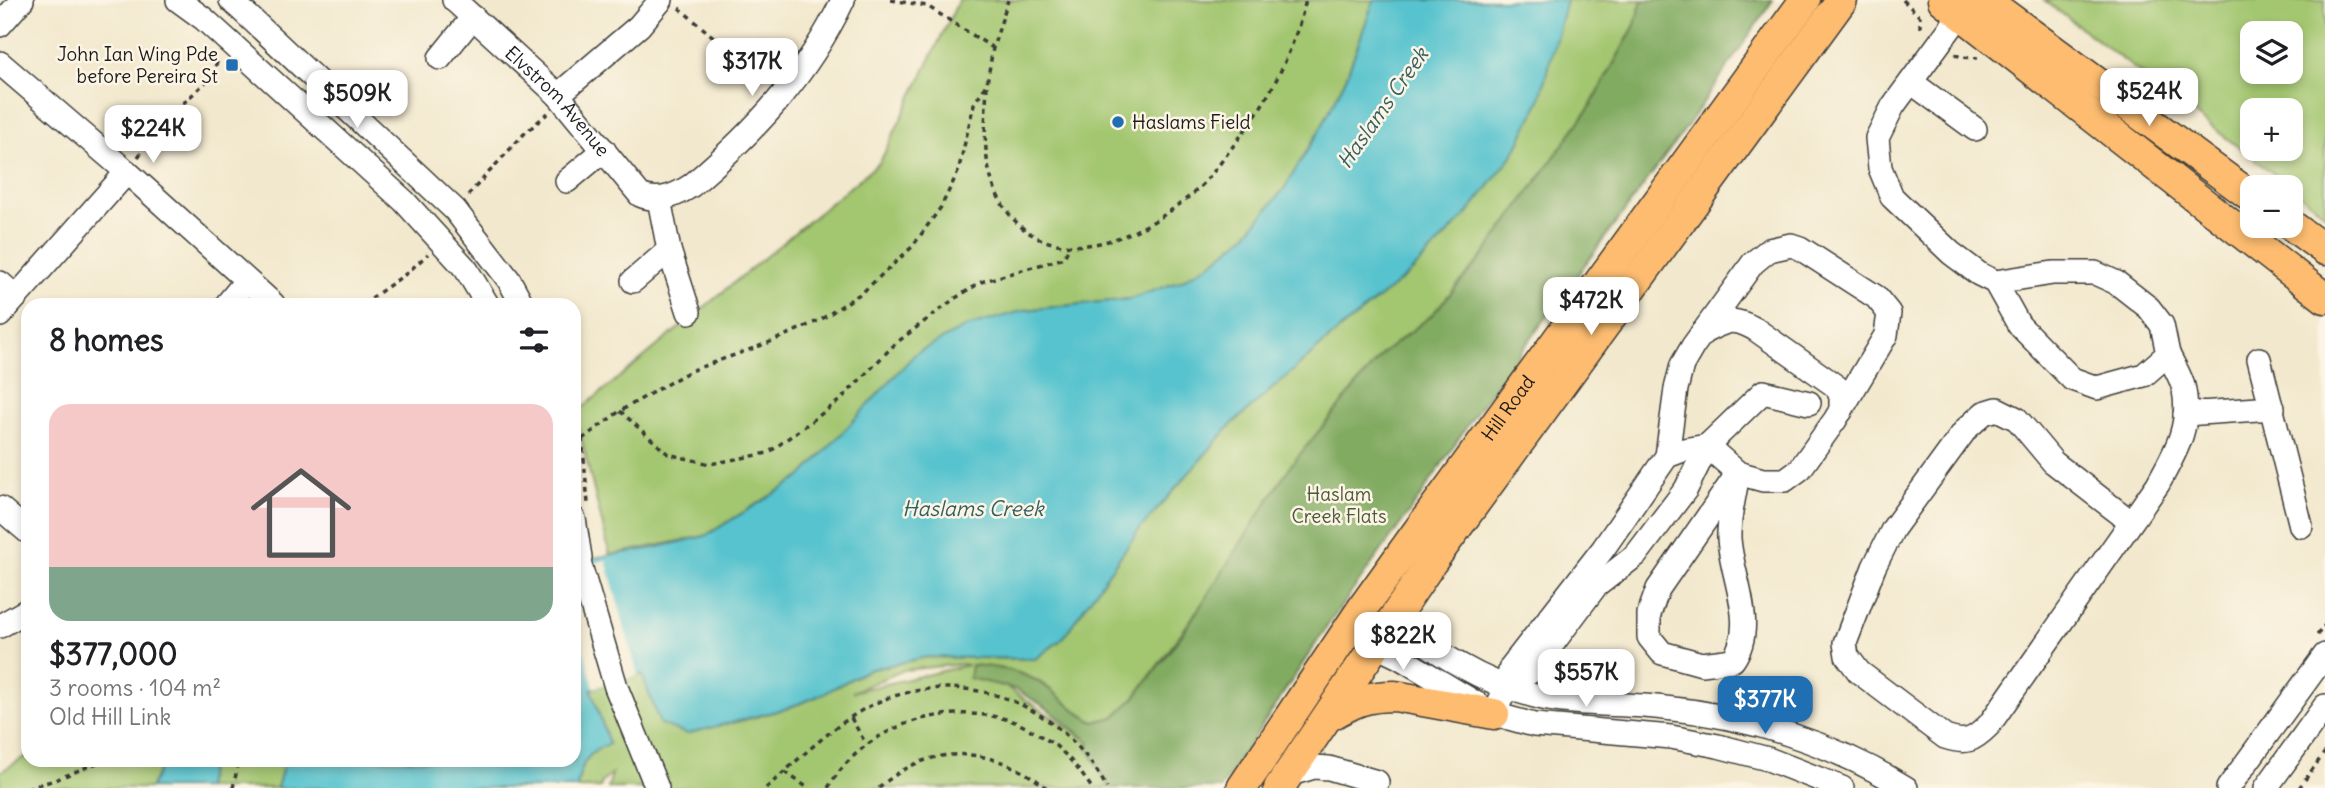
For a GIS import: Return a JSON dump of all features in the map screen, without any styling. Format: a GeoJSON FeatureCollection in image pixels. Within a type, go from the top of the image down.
{"type":"FeatureCollection","features":[{"type":"Feature","properties":{"kind":"main road","name":"Hill Road"},"geometry":{"type":"LineString","coordinates":[[1242,788],[1356,618],[1805,0]]}},
{"type":"Feature","properties":{"kind":"main road","name":"Hill Road"},"geometry":{"type":"LineString","coordinates":[[1283,781],[1433,560],[1842,0]]}},
{"type":"Feature","properties":{"kind":"main road"},"geometry":{"type":"LineString","coordinates":[[1965,3],[2240,189]]}},
{"type":"Feature","properties":{"kind":"main road"},"geometry":{"type":"LineString","coordinates":[[1965,3],[2325,298]]}},
{"type":"Feature","properties":{"kind":"main road"},"geometry":{"type":"LineString","coordinates":[[2303,234],[2325,250]]}},
{"type":"Feature","properties":{"kind":"main road"},"geometry":{"type":"LineString","coordinates":[[1356,618],[1383,635]]}},
{"type":"Feature","properties":{"kind":"main road"},"geometry":{"type":"LineString","coordinates":[[1325,719],[1366,697],[1500,701]]}},
{"type":"Feature","properties":{"kind":"street"},"geometry":{"type":"LineString","coordinates":[[0,25],[22,0]]}},
{"type":"Feature","properties":{"kind":"street"},"geometry":{"type":"LineString","coordinates":[[178,0],[228,41],[404,201],[466,269],[483,298]]}},
{"type":"Feature","properties":{"kind":"street"},"geometry":{"type":"LineString","coordinates":[[231,0],[455,210],[509,280],[519,298]]}},
{"type":"Feature","properties":{"kind":"street","name":"Elvstrom Avenue"},"geometry":{"type":"LineString","coordinates":[[454,0],[561,98],[640,195],[659,200]]}},
{"type":"Feature","properties":{"kind":"street"},"geometry":{"type":"LineString","coordinates":[[561,98],[639,26],[661,0]]}},
{"type":"Feature","properties":{"kind":"street"},"geometry":{"type":"LineString","coordinates":[[689,312],[669,250],[659,200],[682,192],[692,185],[758,125],[824,40],[843,0]]}},
{"type":"Feature","properties":{"kind":"street"},"geometry":{"type":"LineString","coordinates":[[1965,3],[1893,106],[1877,138],[1880,168],[1892,197],[1951,253],[1979,274],[1996,282],[2053,273],[2095,273],[2117,284],[2149,308],[2162,326],[2168,354],[2184,387],[2186,414],[2181,442],[2158,484],[1989,725],[1978,736],[1961,742],[1945,737],[1859,672],[1847,656],[1845,643],[1874,566],[1894,529],[1966,429],[1984,413],[1997,409],[2017,419],[2053,462],[2131,522]]}},
{"type":"Feature","properties":{"kind":"street"},"geometry":{"type":"LineString","coordinates":[[440,58],[473,17]]}},
{"type":"Feature","properties":{"kind":"street"},"geometry":{"type":"LineString","coordinates":[[0,63],[127,172],[266,298]]}},
{"type":"Feature","properties":{"kind":"street"},"geometry":{"type":"LineString","coordinates":[[1910,82],[1975,129]]}},
{"type":"Feature","properties":{"kind":"street"},"geometry":{"type":"LineString","coordinates":[[567,181],[604,150]]}},
{"type":"Feature","properties":{"kind":"street"},"geometry":{"type":"LineString","coordinates":[[0,315],[8,290],[127,172]]}},
{"type":"Feature","properties":{"kind":"street"},"geometry":{"type":"LineString","coordinates":[[1500,701],[1511,667],[1561,616],[1588,582],[1603,549],[1667,456],[1682,365],[1753,263],[1769,250],[1791,245],[1800,248],[1876,297],[1888,313],[1886,335],[1841,411],[1800,469],[1785,480],[1763,480],[1738,474],[1707,446]]}},
{"type":"Feature","properties":{"kind":"street"},"geometry":{"type":"LineString","coordinates":[[633,281],[669,250]]}},
{"type":"Feature","properties":{"kind":"street"},"geometry":{"type":"LineString","coordinates":[[232,298],[246,281]]}},
{"type":"Feature","properties":{"kind":"street"},"geometry":{"type":"LineString","coordinates":[[1996,282],[2019,326],[2072,379],[2096,388],[2144,375],[2168,354]]}},
{"type":"Feature","properties":{"kind":"street"},"geometry":{"type":"LineString","coordinates":[[1702,333],[1726,321],[1741,322],[1755,329],[1837,387],[1841,397],[1841,411]]}},
{"type":"Feature","properties":{"kind":"street"},"geometry":{"type":"LineString","coordinates":[[2259,359],[2301,526]]}},
{"type":"Feature","properties":{"kind":"street"},"geometry":{"type":"LineString","coordinates":[[1588,582],[1636,555],[1686,489],[1707,446],[1763,392],[1809,403]]}},
{"type":"Feature","properties":{"kind":"street"},"geometry":{"type":"LineString","coordinates":[[2186,414],[2273,408]]}},
{"type":"Feature","properties":{"kind":"street"},"geometry":{"type":"LineString","coordinates":[[1667,456],[1707,446]]}},
{"type":"Feature","properties":{"kind":"street"},"geometry":{"type":"LineString","coordinates":[[1738,474],[1729,537],[1744,623],[1741,648],[1733,660],[1702,664],[1662,653],[1649,638],[1649,614],[1658,589],[1738,474]]}},
{"type":"Feature","properties":{"kind":"street"},"geometry":{"type":"LineString","coordinates":[[0,508],[21,525]]}},
{"type":"Feature","properties":{"kind":"street"},"geometry":{"type":"LineString","coordinates":[[581,568],[616,687],[657,788]]}},
{"type":"Feature","properties":{"kind":"street"},"geometry":{"type":"LineString","coordinates":[[0,626],[21,614]]}},
{"type":"Feature","properties":{"kind":"street"},"geometry":{"type":"LineString","coordinates":[[1383,635],[1399,657],[1500,701],[1534,725],[1671,737],[1718,746],[1768,759],[1842,788]]}},
{"type":"Feature","properties":{"kind":"street"},"geometry":{"type":"LineString","coordinates":[[2228,788],[2325,657]]}},
{"type":"Feature","properties":{"kind":"street"},"geometry":{"type":"LineString","coordinates":[[1500,701],[1546,698],[1706,713],[1754,724],[1841,755],[1906,788]]}},
{"type":"Feature","properties":{"kind":"street"},"geometry":{"type":"LineString","coordinates":[[2266,788],[2325,706]]}},
{"type":"Feature","properties":{"kind":"street"},"geometry":{"type":"LineString","coordinates":[[1283,781],[1314,767],[1329,768],[1377,782]]}},
{"type":"Feature","properties":{"kind":"path"},"geometry":{"type":"LineString","coordinates":[[670,0],[783,95]]}},
{"type":"Feature","properties":{"kind":"path"},"geometry":{"type":"LineString","coordinates":[[891,0],[927,6],[992,48]]}},
{"type":"Feature","properties":{"kind":"path"},"geometry":{"type":"LineString","coordinates":[[1008,0],[992,48],[987,83],[984,127],[988,162],[1000,199],[1020,227],[1048,241],[1069,247],[1085,247],[1114,240],[1144,226],[1176,206],[1204,183],[1267,99],[1282,70],[1306,0]]}},
{"type":"Feature","properties":{"kind":"path"},"geometry":{"type":"LineString","coordinates":[[127,172],[161,124],[207,81],[228,41]]}},
{"type":"Feature","properties":{"kind":"path"},"geometry":{"type":"LineString","coordinates":[[581,514],[585,489],[582,438],[620,411],[690,371],[768,343],[820,320],[863,292],[912,247],[942,207],[958,172],[974,104],[987,83]]}},
{"type":"Feature","properties":{"kind":"path"},"geometry":{"type":"LineString","coordinates":[[455,210],[524,134],[561,98]]}},
{"type":"Feature","properties":{"kind":"path"},"geometry":{"type":"LineString","coordinates":[[372,298],[407,273],[443,241]]}},
{"type":"Feature","properties":{"kind":"path"},"geometry":{"type":"LineString","coordinates":[[620,411],[668,454],[710,464],[768,453],[839,401],[896,343],[954,299],[981,282],[1064,258],[1069,247]]}},
{"type":"Feature","properties":{"kind":"path"},"geometry":{"type":"LineString","coordinates":[[766,788],[841,723],[889,697],[930,688],[981,690],[1020,703],[1062,728],[1094,764],[1107,788]]}},
{"type":"Feature","properties":{"kind":"path"},"geometry":{"type":"LineString","coordinates":[[828,788],[839,770],[866,744],[894,728],[925,716],[969,713],[1008,719],[1046,738],[1069,756],[1092,788]]}},
{"type":"Feature","properties":{"kind":"path"},"geometry":{"type":"LineString","coordinates":[[851,718],[866,744]]}},
{"type":"Feature","properties":{"kind":"path"},"geometry":{"type":"LineString","coordinates":[[2299,788],[2325,752]]}},
{"type":"Feature","properties":{"kind":"path"},"geometry":{"type":"LineString","coordinates":[[879,788],[894,775],[923,760],[949,754],[988,756],[1013,765],[1047,788]]}},
{"type":"Feature","properties":{"kind":"path"},"geometry":{"type":"LineString","coordinates":[[27,788],[87,767]]}},
{"type":"Feature","properties":{"kind":"path"},"geometry":{"type":"LineString","coordinates":[[233,788],[238,767]]}},
{"type":"Feature","properties":{"kind":"path"},"geometry":{"type":"LineString","coordinates":[[785,772],[808,788]]}},
{"type":"Feature","properties":{"kind":"green space"},"geometry":{"type":"Polygon","coordinates":[[[959,0],[1374,0],[1346,78],[1322,126],[1284,189],[1245,236],[1213,262],[1181,281],[1130,299],[1025,310],[801,477],[705,536],[610,555],[581,438],[581,409],[880,162],[959,0]]]}},
{"type":"Feature","properties":{"kind":"green space"},"geometry":{"type":"Polygon","coordinates":[[[1566,0],[1642,0],[1635,25],[1590,107],[1484,255],[1431,316],[1383,353],[1135,697],[1114,717],[1094,722],[1032,678],[1004,669],[973,665],[1091,743],[1113,788],[608,788],[612,774],[602,782],[600,788],[577,788],[586,760],[595,751],[609,744],[590,689],[643,674],[660,724],[733,723],[788,708],[823,694],[867,670],[927,657],[1035,659],[1062,639],[1138,531],[1230,426],[1339,330],[1410,273],[1468,213],[1514,153],[1539,102],[1566,0]],[[968,665],[904,670],[852,692],[968,665]]]}},
{"type":"Feature","properties":{"kind":"green space","name":"Haslam Creek Flats"},"geometry":{"type":"Polygon","coordinates":[[[1642,0],[1773,0],[1688,125],[1475,414],[1418,500],[1330,622],[1221,788],[1110,788],[1088,749],[1090,742],[1045,707],[1015,689],[969,678],[971,665],[1021,674],[1040,683],[1094,722],[1114,717],[1135,697],[1183,633],[1291,465],[1383,353],[1431,316],[1484,255],[1590,107],[1635,25],[1642,0]]]}},
{"type":"Feature","properties":{"kind":"green space"},"geometry":{"type":"Polygon","coordinates":[[[2044,0],[2325,0],[2325,214],[2303,197],[2303,175],[2275,175],[2257,161],[2303,161],[2303,98],[2240,98],[2240,148],[2044,0]]]}},
{"type":"Feature","properties":{"kind":"green space"},"geometry":{"type":"Polygon","coordinates":[[[21,759],[21,767],[283,767],[277,788],[0,788],[0,772],[21,759]]]}},
{"type":"Feature","properties":{"kind":"water","name":"Haslams Creek"},"geometry":{"type":"Polygon","coordinates":[[[1374,0],[1566,0],[1539,102],[1514,153],[1468,213],[1410,273],[1339,330],[1230,426],[1138,531],[1062,639],[1035,659],[927,657],[867,670],[823,694],[788,708],[687,734],[660,724],[642,674],[591,689],[609,744],[595,751],[586,760],[577,788],[277,788],[283,767],[581,767],[581,560],[654,548],[705,536],[801,477],[916,353],[966,327],[1025,310],[1130,299],[1181,281],[1213,262],[1245,236],[1284,189],[1322,126],[1346,78],[1374,0]]]}},
{"type":"Feature","properties":{"kind":"water"},"geometry":{"type":"Polygon","coordinates":[[[160,767],[210,767],[206,788],[150,788],[160,767]]]}},
{"type":"Feature","properties":{"kind":"pier"},"geometry":{"type":"Polygon","coordinates":[[[606,560],[638,676],[594,688],[581,641],[581,566],[606,560]]]}},
{"type":"Feature","properties":{"kind":"place","name":"John Ian Wing Pde before Pereira St"},"geometry":{"type":"Point","coordinates":[232,65]}},
{"type":"Feature","properties":{"kind":"place","name":"Haslams Field"},"geometry":{"type":"Point","coordinates":[1118,122]}}]}
